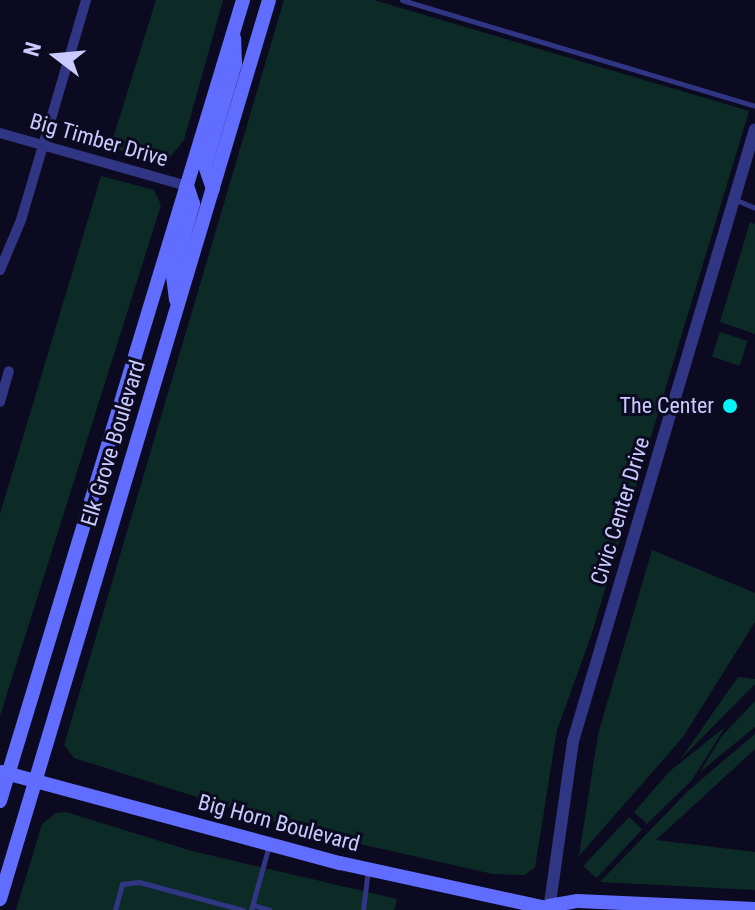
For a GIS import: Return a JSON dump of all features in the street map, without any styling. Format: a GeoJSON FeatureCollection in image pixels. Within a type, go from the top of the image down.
{"type":"FeatureCollection","features":[{"type":"Feature","properties":{"kind":"main road","name":"Elk Grove Boulevard"},"geometry":{"type":"LineString","coordinates":[[0,801],[4,772],[243,0]]}},
{"type":"Feature","properties":{"kind":"main road","name":"Elk Grove Boulevard"},"geometry":{"type":"LineString","coordinates":[[0,899],[269,0]]}},
{"type":"Feature","properties":{"kind":"main road"},"geometry":{"type":"LineString","coordinates":[[213,189],[205,166],[235,64],[233,34]]}},
{"type":"Feature","properties":{"kind":"main road"},"geometry":{"type":"LineString","coordinates":[[177,308],[173,276],[193,204],[187,186]]}},
{"type":"Feature","properties":{"kind":"main road","name":"Big Horn Boulevard"},"geometry":{"type":"LineString","coordinates":[[4,772],[269,844],[551,909],[578,901],[755,909]]}},
{"type":"Feature","properties":{"kind":"street"},"geometry":{"type":"LineString","coordinates":[[0,270],[43,144],[86,0]]}},
{"type":"Feature","properties":{"kind":"street","name":"Civic Center Drive"},"geometry":{"type":"LineString","coordinates":[[551,909],[573,741],[755,129]]}},
{"type":"Feature","properties":{"kind":"street","name":"Big Timber Drive"},"geometry":{"type":"LineString","coordinates":[[0,133],[187,186]]}},
{"type":"Feature","properties":{"kind":"street"},"geometry":{"type":"LineString","coordinates":[[0,402],[9,371]]}},
{"type":"Feature","properties":{"kind":"lane"},"geometry":{"type":"LineString","coordinates":[[402,0],[755,106]]}},
{"type":"Feature","properties":{"kind":"lane"},"geometry":{"type":"LineString","coordinates":[[733,199],[755,208]]}},
{"type":"Feature","properties":{"kind":"lane"},"geometry":{"type":"LineString","coordinates":[[269,844],[252,908],[269,910]]}},
{"type":"Feature","properties":{"kind":"lane"},"geometry":{"type":"LineString","coordinates":[[363,910],[369,869]]}},
{"type":"Feature","properties":{"kind":"lane"},"geometry":{"type":"LineString","coordinates":[[115,910],[122,884],[139,882],[243,910]]}},
{"type":"Feature","properties":{"kind":"green space"},"geometry":{"type":"Polygon","coordinates":[[[156,0],[223,0],[184,140],[165,163],[110,148],[156,0]]]}},
{"type":"Feature","properties":{"kind":"green space"},"geometry":{"type":"Polygon","coordinates":[[[284,0],[374,0],[749,111],[591,636],[557,730],[535,867],[525,875],[493,874],[307,832],[74,758],[64,745],[284,0]]]}},
{"type":"Feature","properties":{"kind":"green space"},"geometry":{"type":"Polygon","coordinates":[[[101,176],[154,190],[161,205],[0,716],[0,514],[101,176]]]}},
{"type":"Feature","properties":{"kind":"green space"},"geometry":{"type":"Polygon","coordinates":[[[750,222],[755,224],[755,334],[720,322],[750,222]]]}},
{"type":"Feature","properties":{"kind":"green space"},"geometry":{"type":"Polygon","coordinates":[[[720,332],[748,341],[740,366],[712,357],[720,332]]]}},
{"type":"Feature","properties":{"kind":"green space"},"geometry":{"type":"Polygon","coordinates":[[[652,550],[755,593],[755,622],[683,737],[579,856],[598,734],[652,550]]]}},
{"type":"Feature","properties":{"kind":"green space"},"geometry":{"type":"Polygon","coordinates":[[[738,677],[755,679],[755,684],[680,760],[738,677]]]}},
{"type":"Feature","properties":{"kind":"green space"},"geometry":{"type":"Polygon","coordinates":[[[755,701],[755,727],[700,772],[722,736],[755,701]]]}},
{"type":"Feature","properties":{"kind":"green space"},"geometry":{"type":"Polygon","coordinates":[[[725,727],[692,780],[647,824],[634,812],[670,771],[725,727]]]}},
{"type":"Feature","properties":{"kind":"green space"},"geometry":{"type":"Polygon","coordinates":[[[755,734],[755,749],[656,840],[755,852],[755,890],[600,882],[688,791],[755,734]]]}},
{"type":"Feature","properties":{"kind":"green space"},"geometry":{"type":"Polygon","coordinates":[[[66,812],[192,851],[397,899],[394,910],[16,910],[42,824],[56,813],[66,812]]]}},
{"type":"Feature","properties":{"kind":"green space"},"geometry":{"type":"Polygon","coordinates":[[[629,817],[642,829],[596,878],[583,866],[629,817]]]}},
{"type":"Feature","properties":{"kind":"place","name":"The Center"},"geometry":{"type":"Point","coordinates":[730,406]}}]}
